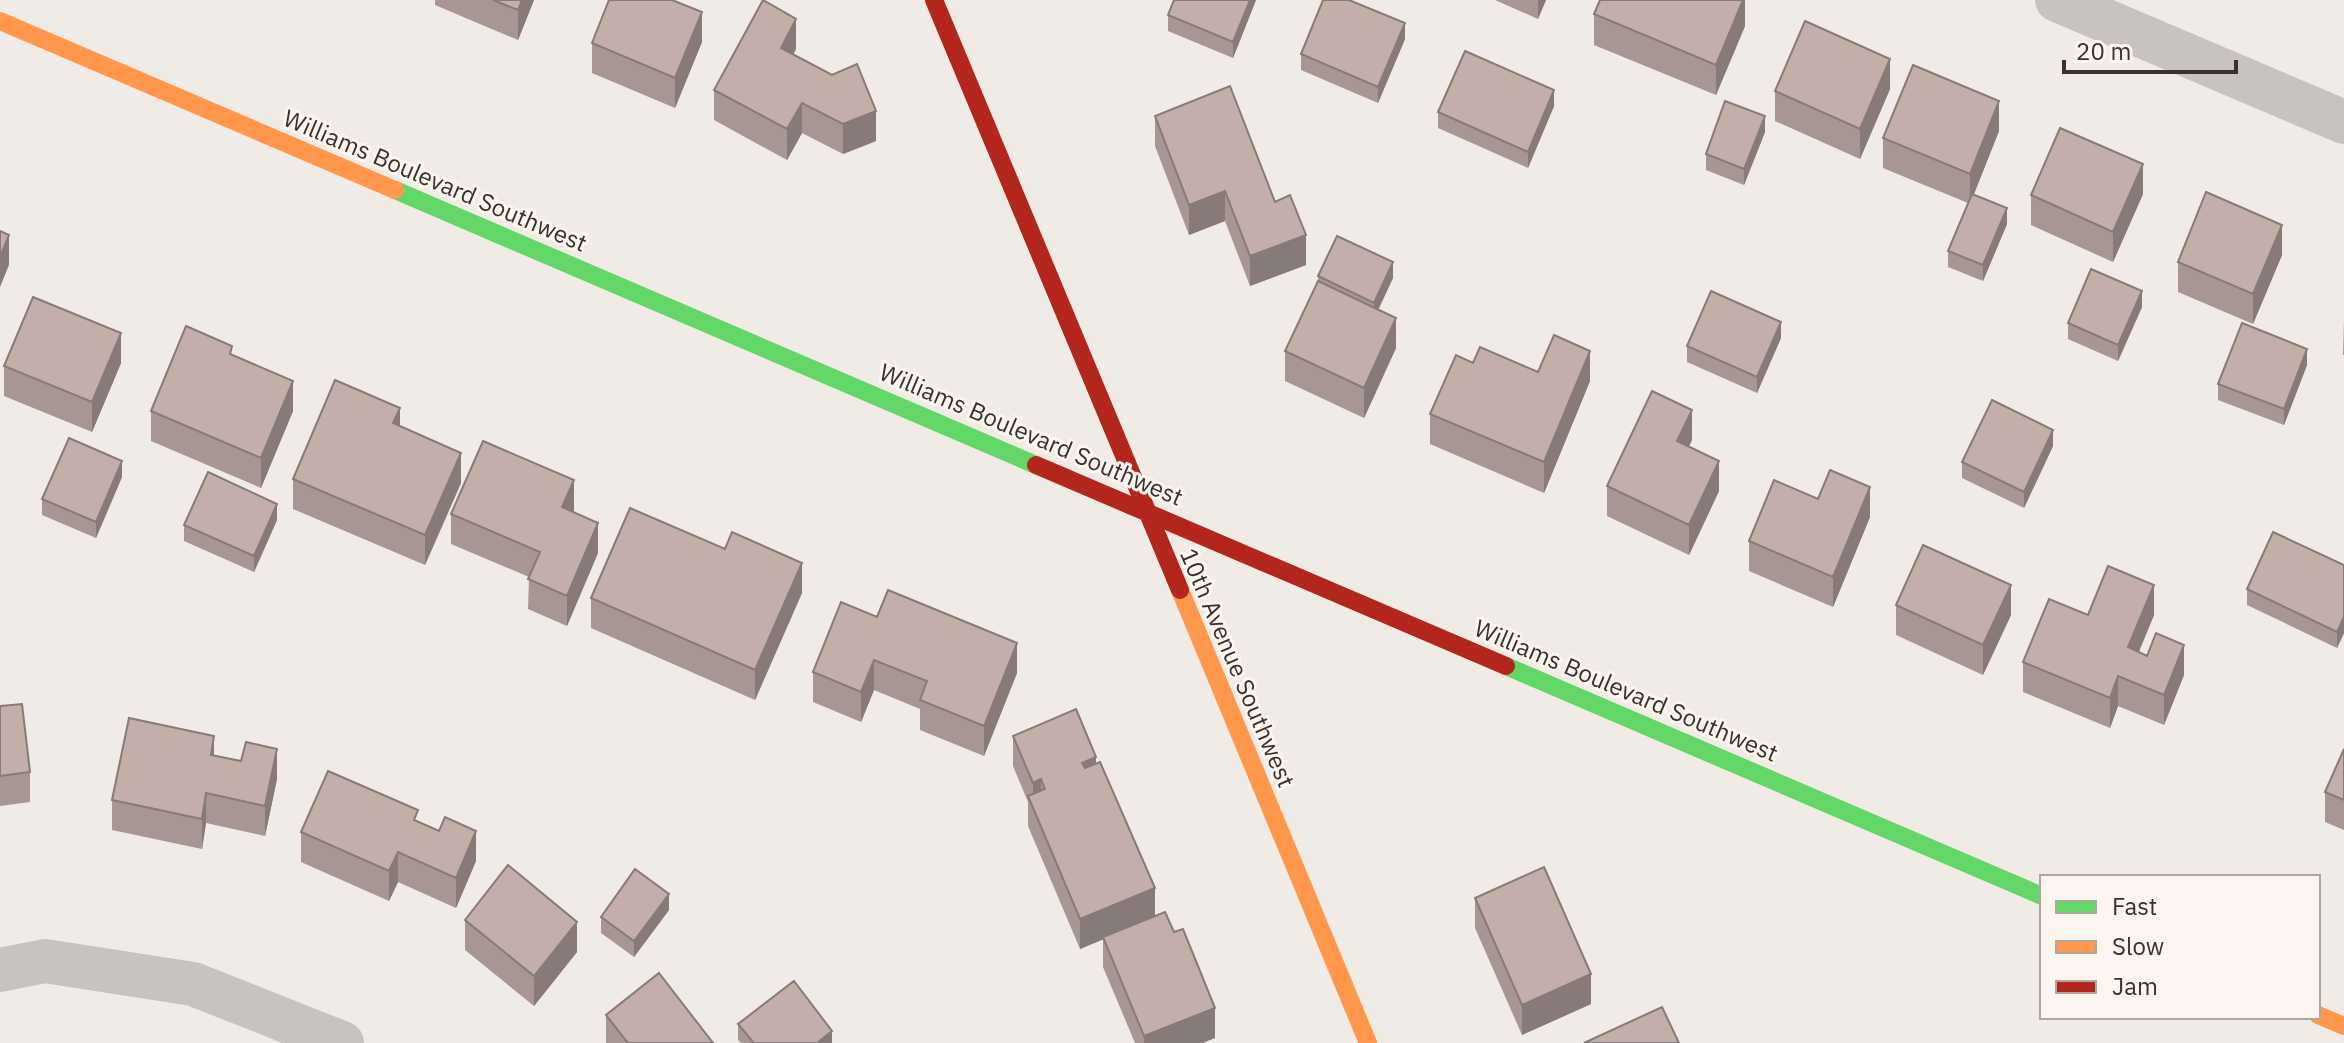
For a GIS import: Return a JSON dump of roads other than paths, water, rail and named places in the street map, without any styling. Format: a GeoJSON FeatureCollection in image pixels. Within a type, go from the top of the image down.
{"type":"FeatureCollection","features":[{"type":"Feature","properties":{"kind":"main road","name":"10th Avenue Southwest"},"geometry":{"type":"LineString","coordinates":[[934,0],[1368,1043]]}},
{"type":"Feature","properties":{"kind":"main road","name":"Williams Boulevard Southwest"},"geometry":{"type":"LineString","coordinates":[[0,21],[2040,895]]}},
{"type":"Feature","properties":{"kind":"main road"},"geometry":{"type":"LineString","coordinates":[[2320,1016],[2344,1026]]}},
{"type":"Feature","properties":{"kind":"street"},"geometry":{"type":"LineString","coordinates":[[2057,0],[2344,122]]}},
{"type":"Feature","properties":{"kind":"street"},"geometry":{"type":"LineString","coordinates":[[0,970],[45,961],[193,984],[342,1043]]}}]}
